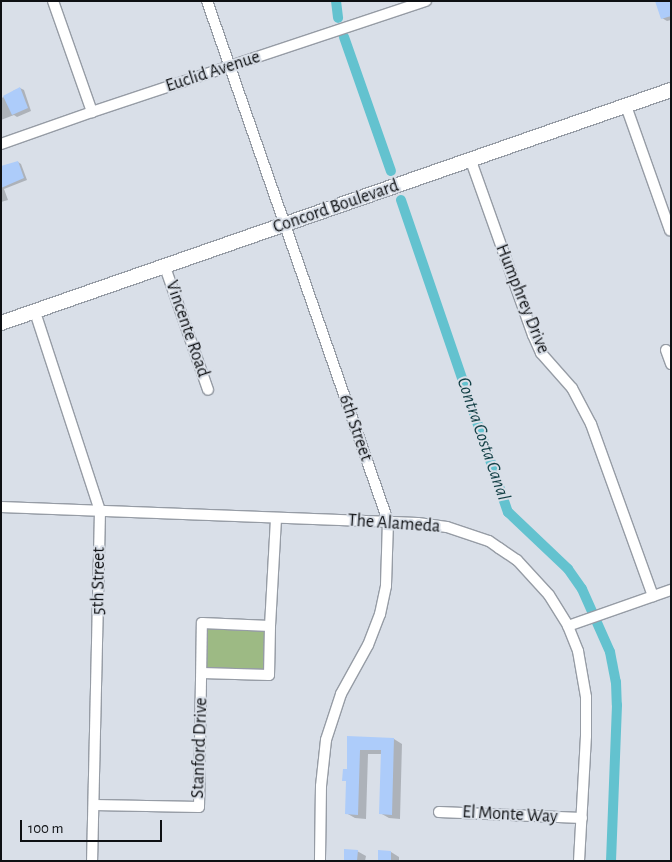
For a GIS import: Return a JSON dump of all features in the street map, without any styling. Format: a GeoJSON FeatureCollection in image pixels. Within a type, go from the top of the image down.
{"type":"FeatureCollection","features":[{"type":"Feature","properties":{"kind":"street"},"geometry":{"type":"LineString","coordinates":[[53,1],[92,112]]}},
{"type":"Feature","properties":{"kind":"street","name":"6th Street"},"geometry":{"type":"LineString","coordinates":[[207,1],[388,521],[386,586],[380,614],[368,645],[341,694],[326,740],[321,786],[320,861]]}},
{"type":"Feature","properties":{"kind":"street","name":"Euclid Avenue"},"geometry":{"type":"LineString","coordinates":[[1,144],[426,1]]}},
{"type":"Feature","properties":{"kind":"street","name":"Concord Boulevard"},"geometry":{"type":"LineString","coordinates":[[1,323],[285,224],[471,162],[671,90]]}},
{"type":"Feature","properties":{"kind":"street"},"geometry":{"type":"LineString","coordinates":[[626,106],[670,230]]}},
{"type":"Feature","properties":{"kind":"street","name":"Humphrey Drive"},"geometry":{"type":"LineString","coordinates":[[471,162],[533,335],[541,353],[572,388],[591,424],[653,596]]}},
{"type":"Feature","properties":{"kind":"street","name":"Vincente Road"},"geometry":{"type":"LineString","coordinates":[[165,267],[208,390]]}},
{"type":"Feature","properties":{"kind":"street","name":"5th Street"},"geometry":{"type":"LineString","coordinates":[[35,312],[100,510],[92,861]]}},
{"type":"Feature","properties":{"kind":"street"},"geometry":{"type":"LineString","coordinates":[[666,350],[671,364]]}},
{"type":"Feature","properties":{"kind":"street","name":"The Alameda"},"geometry":{"type":"LineString","coordinates":[[1,507],[388,521],[447,527],[489,541],[517,560],[532,574],[560,611],[578,651],[586,697],[580,861]]}},
{"type":"Feature","properties":{"kind":"street","name":"Stanford Drive"},"geometry":{"type":"LineString","coordinates":[[202,673],[269,675],[276,518]]}},
{"type":"Feature","properties":{"kind":"street"},"geometry":{"type":"LineString","coordinates":[[568,626],[671,590]]}},
{"type":"Feature","properties":{"kind":"street","name":"Stanford Drive"},"geometry":{"type":"LineString","coordinates":[[94,805],[199,807],[202,623],[270,626]]}},
{"type":"Feature","properties":{"kind":"street","name":"El Monte Way"},"geometry":{"type":"LineString","coordinates":[[438,812],[582,818]]}},
{"type":"Feature","properties":{"kind":"green space"},"geometry":{"type":"Polygon","coordinates":[[[202,623],[270,626],[269,675],[202,673],[202,623]]]}},
{"type":"Feature","properties":{"kind":"building"},"geometry":{"type":"Polygon","coordinates":[[[655,1],[671,1],[671,16],[661,19],[655,1]]]}},
{"type":"Feature","properties":{"kind":"building"},"geometry":{"type":"Polygon","coordinates":[[[20,87],[28,108],[12,115],[3,96],[20,87]]]}},
{"type":"Feature","properties":{"kind":"building"},"geometry":{"type":"Polygon","coordinates":[[[18,161],[24,178],[1,188],[1,166],[18,161]]]}},
{"type":"Feature","properties":{"kind":"building"},"geometry":{"type":"Polygon","coordinates":[[[347,736],[394,738],[392,815],[379,814],[381,750],[360,750],[358,815],[345,814],[346,781],[342,781],[343,769],[347,769],[347,736]]]}},
{"type":"Feature","properties":{"kind":"building"},"geometry":{"type":"Polygon","coordinates":[[[344,849],[358,850],[357,861],[344,861],[344,849]]]}},
{"type":"Feature","properties":{"kind":"building"},"geometry":{"type":"Polygon","coordinates":[[[378,850],[391,851],[391,861],[378,861],[378,850]]]}},
{"type":"Feature","properties":{"kind":"waterway","name":"Contra Costa Canal"},"geometry":{"type":"LineString","coordinates":[[336,1],[338,18]]}},
{"type":"Feature","properties":{"kind":"waterway","name":"Contra Costa Canal"},"geometry":{"type":"LineString","coordinates":[[344,37],[391,171]]}},
{"type":"Feature","properties":{"kind":"waterway","name":"Contra Costa Canal"},"geometry":{"type":"LineString","coordinates":[[401,200],[508,512],[568,569],[582,589],[610,652],[616,682],[617,705],[611,861]]}}]}
